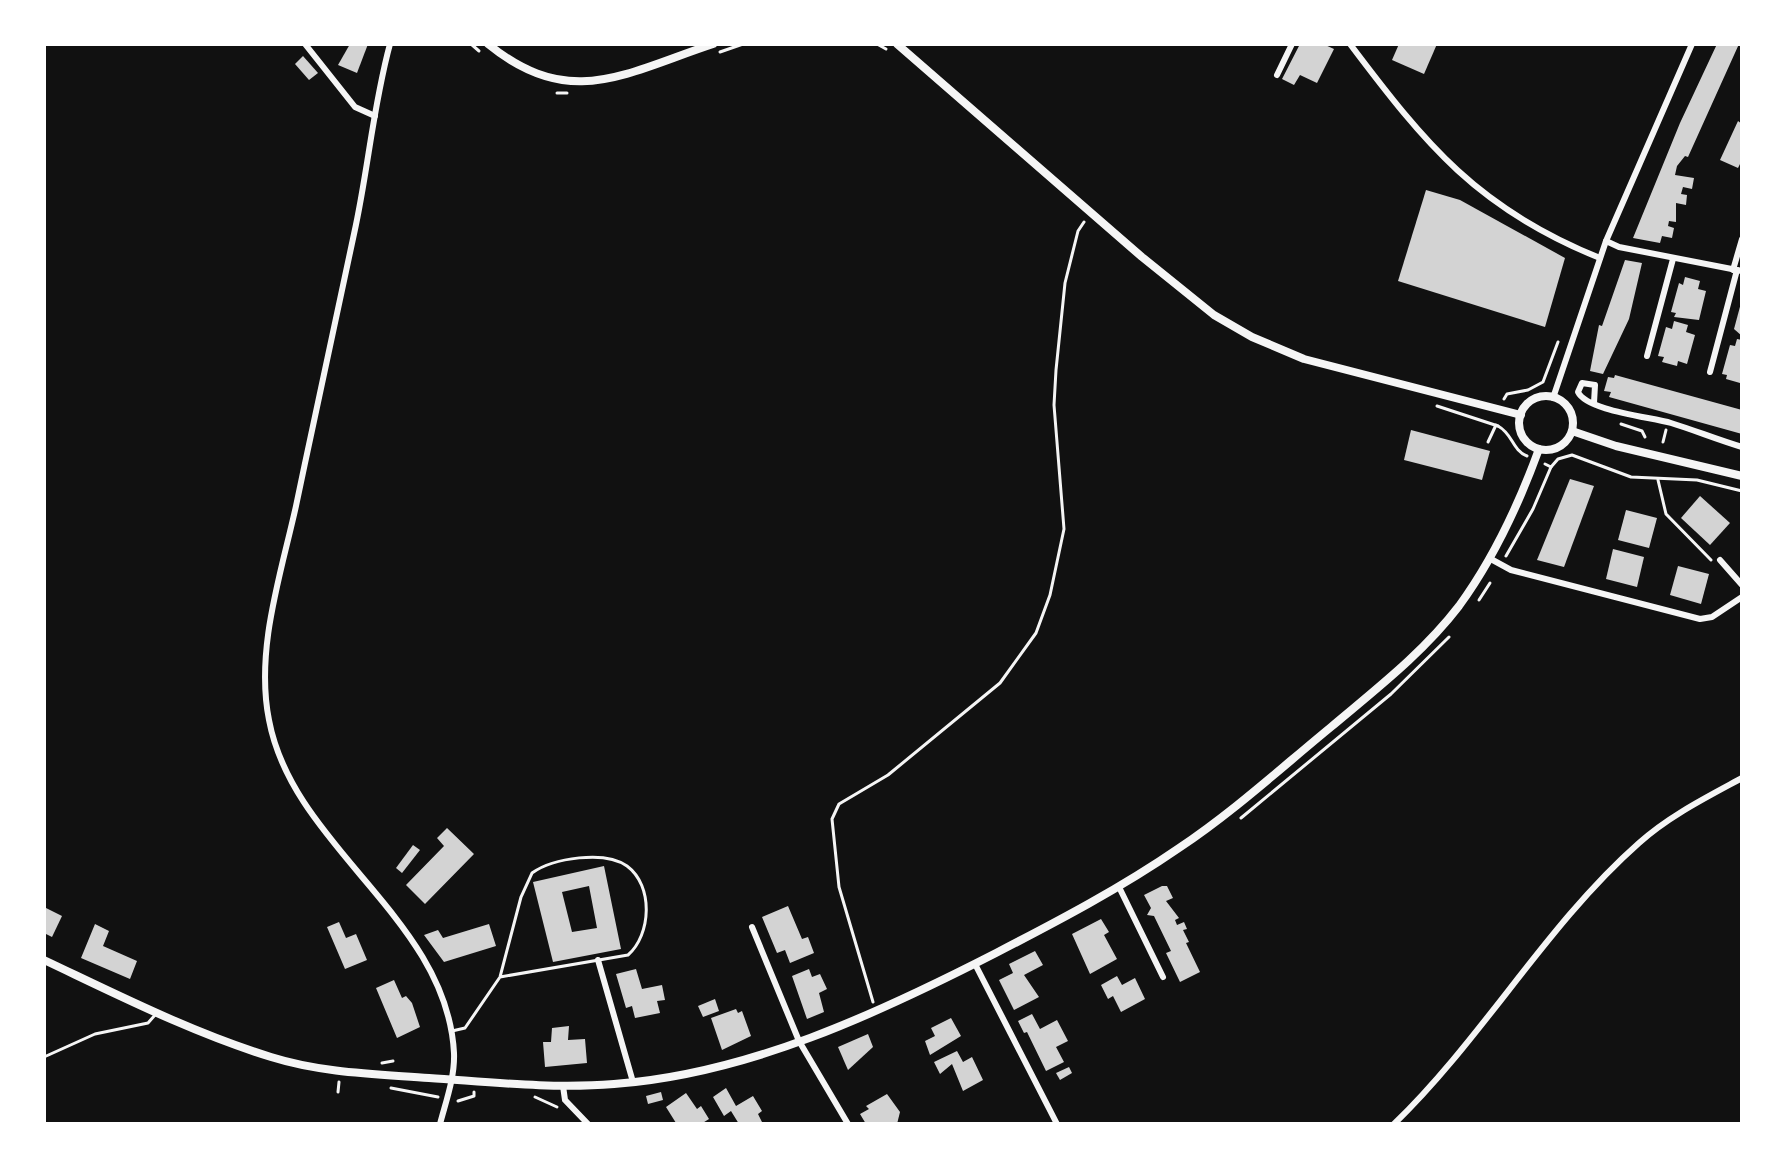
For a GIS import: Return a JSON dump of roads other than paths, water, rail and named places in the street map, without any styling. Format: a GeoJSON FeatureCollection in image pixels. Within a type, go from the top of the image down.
{"type":"FeatureCollection","features":[{"type":"Feature","properties":{"kind":"street"},"geometry":{"type":"LineString","coordinates":[[305,44],[355,107],[375,116]]}},
{"type":"Feature","properties":{"kind":"street"},"geometry":{"type":"LineString","coordinates":[[390,44],[364,190],[275,600],[264,691],[269,723],[287,771],[312,812],[425,962],[452,1031],[452,1080],[440,1124]]}},
{"type":"Feature","properties":{"kind":"street"},"geometry":{"type":"LineString","coordinates":[[488,44],[536,75],[577,83],[609,79],[713,44]]}},
{"type":"Feature","properties":{"kind":"street"},"geometry":{"type":"LineString","coordinates":[[897,44],[1214,315],[1252,337],[1304,359],[1521,415]]}},
{"type":"Feature","properties":{"kind":"street"},"geometry":{"type":"LineString","coordinates":[[1277,75],[1292,44]]}},
{"type":"Feature","properties":{"kind":"street"},"geometry":{"type":"LineString","coordinates":[[1350,44],[1426,142],[1482,192],[1557,241],[1600,258]]}},
{"type":"Feature","properties":{"kind":"street"},"geometry":{"type":"LineString","coordinates":[[1553,398],[1606,241],[1692,44]]}},
{"type":"Feature","properties":{"kind":"street"},"geometry":{"type":"LineString","coordinates":[[1710,372],[1742,239]]}},
{"type":"Feature","properties":{"kind":"street"},"geometry":{"type":"LineString","coordinates":[[1606,241],[1673,259],[1737,270]]}},
{"type":"Feature","properties":{"kind":"street"},"geometry":{"type":"LineString","coordinates":[[1647,356],[1673,259]]}},
{"type":"Feature","properties":{"kind":"street"},"geometry":{"type":"LineString","coordinates":[[1553,398],[1569,410],[1572,431],[1558,447],[1539,449],[1523,437],[1521,415],[1535,399],[1553,398]]}},
{"type":"Feature","properties":{"kind":"street"},"geometry":{"type":"LineString","coordinates":[[1594,403],[1742,447]]}},
{"type":"Feature","properties":{"kind":"street"},"geometry":{"type":"LineString","coordinates":[[1572,431],[1616,446],[1742,476]]}},
{"type":"Feature","properties":{"kind":"street"},"geometry":{"type":"LineString","coordinates":[[44,960],[156,1011],[271,1057],[307,1066],[452,1080],[563,1086],[633,1082],[744,1059],[799,1041],[876,1010],[975,964],[1119,887],[1240,803],[1416,654],[1459,606],[1512,517],[1539,449]]}},
{"type":"Feature","properties":{"kind":"street"},"geometry":{"type":"LineString","coordinates":[[1489,558],[1501,565],[1700,619],[1712,617],[1742,597]]}},
{"type":"Feature","properties":{"kind":"street"},"geometry":{"type":"LineString","coordinates":[[1720,560],[1742,585]]}},
{"type":"Feature","properties":{"kind":"street"},"geometry":{"type":"LineString","coordinates":[[1394,1124],[1441,1079],[1515,985],[1625,855],[1662,825],[1742,778]]}},
{"type":"Feature","properties":{"kind":"street"},"geometry":{"type":"LineString","coordinates":[[1119,887],[1163,977]]}},
{"type":"Feature","properties":{"kind":"street"},"geometry":{"type":"LineString","coordinates":[[752,927],[799,1041],[848,1124]]}},
{"type":"Feature","properties":{"kind":"street"},"geometry":{"type":"LineString","coordinates":[[598,960],[633,1082]]}},
{"type":"Feature","properties":{"kind":"street"},"geometry":{"type":"LineString","coordinates":[[975,964],[1057,1124]]}},
{"type":"Feature","properties":{"kind":"street"},"geometry":{"type":"LineString","coordinates":[[563,1086],[565,1100],[588,1124]]}},
{"type":"Feature","properties":{"kind":"lane"},"geometry":{"type":"LineString","coordinates":[[452,1031],[465,1028],[500,977],[526,882],[540,867],[592,858],[618,861],[629,867],[639,882],[645,909],[641,941],[628,955],[500,977]]}},
{"type":"Feature","properties":{"kind":"lane"},"geometry":{"type":"LineString","coordinates":[[44,1057],[95,1034],[148,1023],[156,1011]]}}]}
